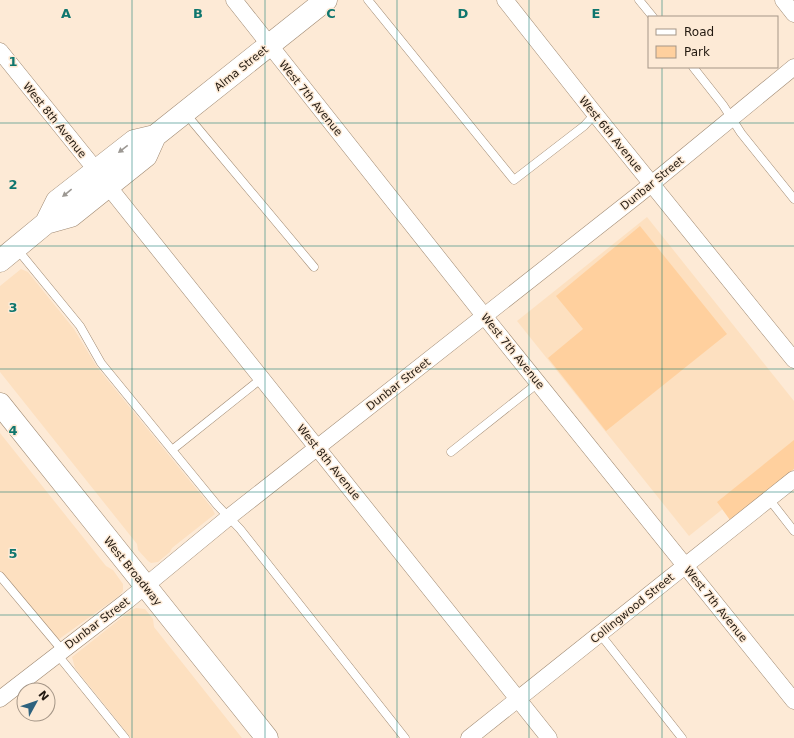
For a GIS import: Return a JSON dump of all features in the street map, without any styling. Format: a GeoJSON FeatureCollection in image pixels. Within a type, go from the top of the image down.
{"type":"FeatureCollection","features":[{"type":"Feature","properties":{"kind":"main road","name":"Alma Street"},"geometry":{"type":"LineString","coordinates":[[0,262],[46,223],[71,216],[134,140],[155,136],[326,0]]}},
{"type":"Feature","properties":{"kind":"main road","name":"West Broadway"},"geometry":{"type":"LineString","coordinates":[[0,404],[267,738]]}},
{"type":"Feature","properties":{"kind":"street","name":"West 7th Avenue"},"geometry":{"type":"LineString","coordinates":[[234,0],[484,316],[794,701]]}},
{"type":"Feature","properties":{"kind":"street","name":"West 6th Avenue"},"geometry":{"type":"LineString","coordinates":[[505,0],[651,184],[794,360]]}},
{"type":"Feature","properties":{"kind":"street"},"geometry":{"type":"LineString","coordinates":[[783,0],[794,14]]}},
{"type":"Feature","properties":{"kind":"street","name":"West 8th Avenue"},"geometry":{"type":"LineString","coordinates":[[0,51],[549,738]]}},
{"type":"Feature","properties":{"kind":"street","name":"Dunbar Street"},"geometry":{"type":"LineString","coordinates":[[0,699],[145,586],[229,517],[651,184],[794,67]]}},
{"type":"Feature","properties":{"kind":"street","name":"Collingwood Street"},"geometry":{"type":"LineString","coordinates":[[469,738],[794,479]]}},
{"type":"Feature","properties":{"kind":"lane"},"geometry":{"type":"LineString","coordinates":[[368,0],[514,180],[584,126],[595,114]]}},
{"type":"Feature","properties":{"kind":"lane"},"geometry":{"type":"LineString","coordinates":[[639,0],[652,16]]}},
{"type":"Feature","properties":{"kind":"lane"},"geometry":{"type":"LineString","coordinates":[[694,68],[723,105],[741,133],[794,199]]}},
{"type":"Feature","properties":{"kind":"lane"},"geometry":{"type":"LineString","coordinates":[[185,113],[314,267]]}},
{"type":"Feature","properties":{"kind":"lane"},"geometry":{"type":"LineString","coordinates":[[17,248],[80,326],[101,363],[217,505],[245,535],[405,738]]}},
{"type":"Feature","properties":{"kind":"lane"},"geometry":{"type":"LineString","coordinates":[[172,450],[262,378]]}},
{"type":"Feature","properties":{"kind":"lane"},"geometry":{"type":"LineString","coordinates":[[451,452],[538,383]]}},
{"type":"Feature","properties":{"kind":"lane"},"geometry":{"type":"LineString","coordinates":[[769,499],[794,531]]}},
{"type":"Feature","properties":{"kind":"lane"},"geometry":{"type":"LineString","coordinates":[[0,576],[125,738]]}},
{"type":"Feature","properties":{"kind":"lane"},"geometry":{"type":"LineString","coordinates":[[600,634],[682,738]]}},
{"type":"Feature","properties":{"kind":"shaded area"},"geometry":{"type":"Polygon","coordinates":[[[647,217],[794,401],[794,452],[689,536],[517,321],[647,217]]]}},
{"type":"Feature","properties":{"kind":"shaded area"},"geometry":{"type":"Polygon","coordinates":[[[21,269],[28,272],[74,329],[97,367],[212,508],[215,514],[172,548],[170,552],[158,562],[151,563],[138,550],[137,544],[0,372],[0,286],[21,269]]]}},
{"type":"Feature","properties":{"kind":"shaded area"},"geometry":{"type":"Polygon","coordinates":[[[0,433],[106,566],[113,570],[123,584],[123,591],[119,596],[55,642],[0,576],[0,433]]]}},
{"type":"Feature","properties":{"kind":"shaded area"},"geometry":{"type":"Polygon","coordinates":[[[136,608],[145,609],[153,619],[154,627],[242,738],[131,738],[75,668],[72,657],[130,611],[136,608]]]}},
{"type":"Feature","properties":{"kind":"green space"},"geometry":{"type":"Polygon","coordinates":[[[640,226],[727,334],[606,431],[548,358],[583,329],[556,296],[640,226]]]}},
{"type":"Feature","properties":{"kind":"green space"},"geometry":{"type":"Polygon","coordinates":[[[794,440],[794,469],[730,520],[717,502],[794,440]]]}}]}
